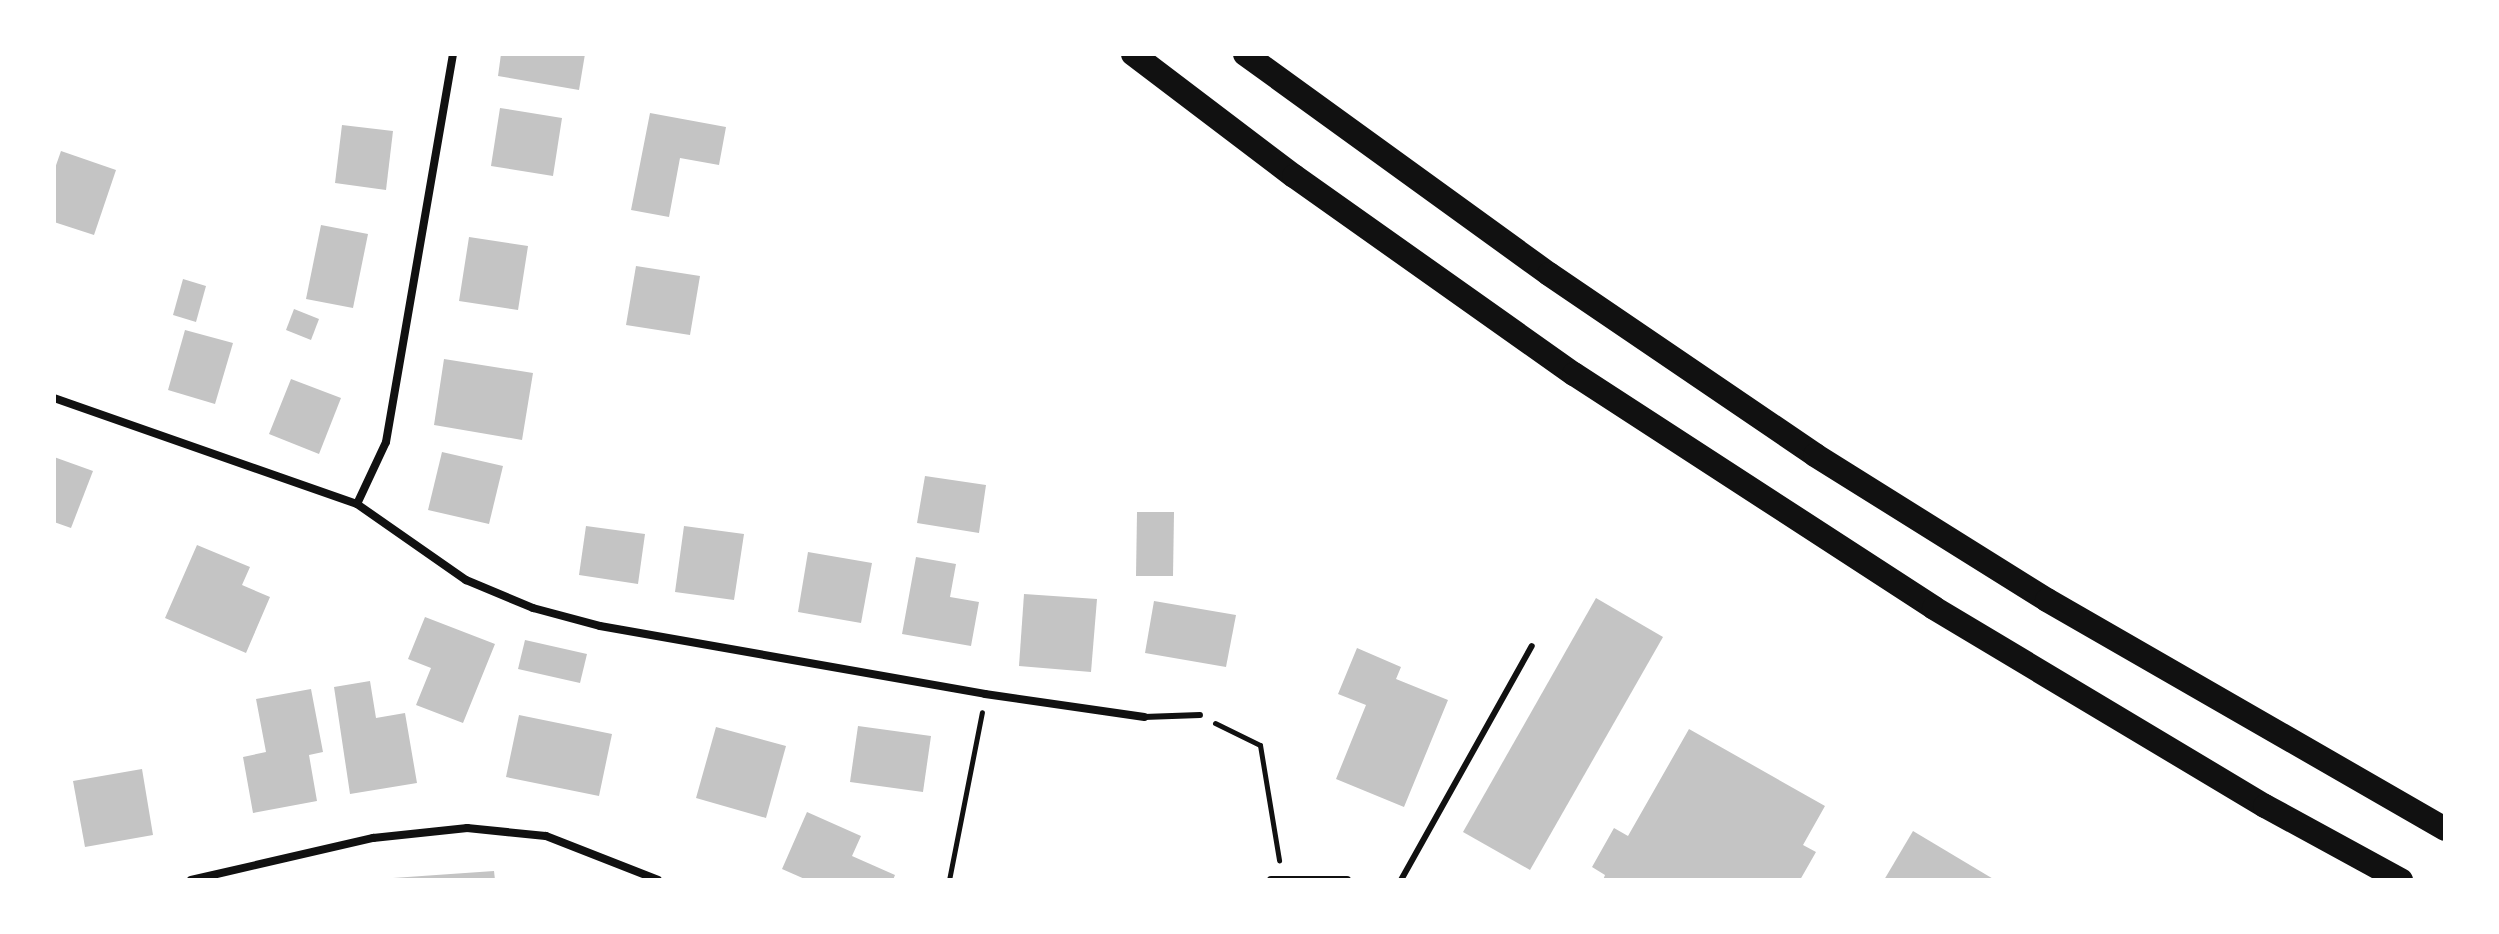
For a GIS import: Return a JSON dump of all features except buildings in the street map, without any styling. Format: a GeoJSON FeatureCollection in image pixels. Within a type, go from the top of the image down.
{"type":"FeatureCollection","features":[{"type":"Feature","properties":{"kind":"highway"},"geometry":{"type":"LineString","coordinates":[[1133,54],[1294,176],[1574,374],[1747,487],[1947,616],[2265,806],[2401,880]]}},
{"type":"Feature","properties":{"kind":"highway"},"geometry":{"type":"LineString","coordinates":[[1245,54],[1549,274],[1815,455],[2047,600],[2445,829]]}},
{"type":"Feature","properties":{"kind":"street"},"geometry":{"type":"LineString","coordinates":[[357,504],[386,442],[453,54]]}},
{"type":"Feature","properties":{"kind":"street"},"geometry":{"type":"LineString","coordinates":[[54,398],[357,504],[466,580],[533,608],[600,626],[985,694],[1144,717]]}},
{"type":"Feature","properties":{"kind":"street"},"geometry":{"type":"LineString","coordinates":[[191,880],[373,838],[467,828],[546,836],[658,880]]}},
{"type":"Feature","properties":{"kind":"street"},"geometry":{"type":"LineString","coordinates":[[1271,880],[1347,880]]}},
{"type":"Feature","properties":{"kind":"lane"},"geometry":{"type":"LineString","coordinates":[[1401,880],[1532,646]]}},
{"type":"Feature","properties":{"kind":"lane"},"geometry":{"type":"LineString","coordinates":[[1144,717],[1200,715]]}},
{"type":"Feature","properties":{"kind":"path"},"geometry":{"type":"LineString","coordinates":[[949,880],[985,694]]}},
{"type":"Feature","properties":{"kind":"path"},"geometry":{"type":"LineString","coordinates":[[1200,715],[1260,745],[1284,878]]}}]}
